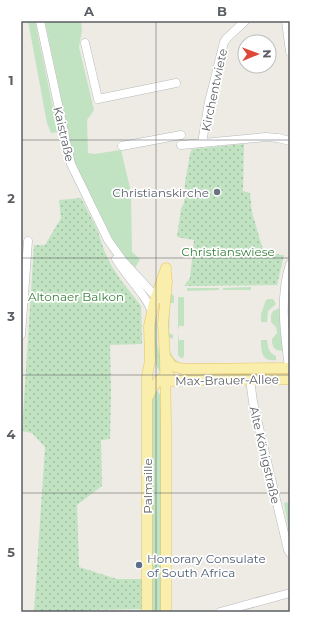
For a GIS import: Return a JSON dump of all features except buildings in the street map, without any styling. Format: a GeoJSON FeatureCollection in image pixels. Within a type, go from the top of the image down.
{"type":"FeatureCollection","features":[{"type":"Feature","properties":{"kind":"main road","name":"Palmaille"},"geometry":{"type":"LineString","coordinates":[[147,612],[147,376],[150,361],[149,326],[156,299]]}},
{"type":"Feature","properties":{"kind":"main road","name":"Palmaille"},"geometry":{"type":"LineString","coordinates":[[156,299],[163,315],[163,344],[165,356],[166,612]]}},
{"type":"Feature","properties":{"kind":"main road","name":"Max-Brauer-Allee"},"geometry":{"type":"LineString","coordinates":[[165,356],[176,368],[191,370],[290,370]]}},
{"type":"Feature","properties":{"kind":"main road"},"geometry":{"type":"LineString","coordinates":[[150,361],[153,369],[164,378]]}},
{"type":"Feature","properties":{"kind":"main road","name":"Max-Brauer-Allee"},"geometry":{"type":"LineString","coordinates":[[147,398],[152,389],[164,378],[191,370]]}},
{"type":"Feature","properties":{"kind":"main road","name":"Max-Brauer-Allee"},"geometry":{"type":"LineString","coordinates":[[164,378],[290,380]]}},
{"type":"Feature","properties":{"kind":"street","name":"Kaistraße"},"geometry":{"type":"LineString","coordinates":[[40,21],[69,158],[74,171],[108,240],[123,261],[156,299]]}},
{"type":"Feature","properties":{"kind":"street","name":"Kirchentwiete"},"geometry":{"type":"LineString","coordinates":[[202,143],[208,102],[224,42],[245,21]]}},
{"type":"Feature","properties":{"kind":"street"},"geometry":{"type":"LineString","coordinates":[[286,21],[290,52]]}},
{"type":"Feature","properties":{"kind":"street"},"geometry":{"type":"LineString","coordinates":[[85,43],[98,100],[176,83]]}},
{"type":"Feature","properties":{"kind":"street"},"geometry":{"type":"LineString","coordinates":[[122,146],[181,135]]}},
{"type":"Feature","properties":{"kind":"street"},"geometry":{"type":"LineString","coordinates":[[181,145],[266,137],[290,141]]}},
{"type":"Feature","properties":{"kind":"street"},"geometry":{"type":"LineString","coordinates":[[21,335],[28,241]]}},
{"type":"Feature","properties":{"kind":"street"},"geometry":{"type":"LineString","coordinates":[[290,264],[287,274],[284,298],[285,336],[290,370]]}},
{"type":"Feature","properties":{"kind":"street","name":"Alte Königstraße"},"geometry":{"type":"LineString","coordinates":[[250,379],[253,402],[288,550],[290,553]]}},
{"type":"Feature","properties":{"kind":"street"},"geometry":{"type":"LineString","coordinates":[[220,612],[290,593]]}},
{"type":"Feature","properties":{"kind":"green space"},"geometry":{"type":"Polygon","coordinates":[[[28,21],[35,21],[58,132],[51,133],[47,123],[28,21]]]}},
{"type":"Feature","properties":{"kind":"green space"},"geometry":{"type":"Polygon","coordinates":[[[45,21],[81,21],[82,31],[79,47],[94,110],[87,120],[88,153],[94,154],[121,150],[131,192],[132,252],[140,259],[135,268],[125,261],[113,240],[75,163],[45,21]]]}},
{"type":"Feature","properties":{"kind":"green space","name":"Christianswiese"},"geometry":{"type":"Polygon","coordinates":[[[244,144],[243,191],[250,193],[252,212],[262,247],[269,252],[284,255],[277,285],[184,286],[190,278],[194,240],[177,237],[192,149],[244,144]]]}},
{"type":"Feature","properties":{"kind":"green space","name":"Altonaer Balkon"},"geometry":{"type":"Polygon","coordinates":[[[81,198],[97,229],[110,263],[120,279],[141,306],[142,344],[110,345],[110,439],[101,440],[102,486],[77,505],[79,567],[117,579],[143,579],[143,609],[87,610],[87,612],[34,612],[45,447],[32,433],[22,431],[34,245],[45,245],[61,218],[59,200],[81,198]]]}},
{"type":"Feature","properties":{"kind":"green space"},"geometry":{"type":"Polygon","coordinates":[[[251,287],[251,290],[223,290],[223,288],[251,287]]]}},
{"type":"Feature","properties":{"kind":"green space"},"geometry":{"type":"Polygon","coordinates":[[[187,288],[219,288],[219,290],[187,291],[187,288]]]}},
{"type":"Feature","properties":{"kind":"green space"},"geometry":{"type":"Polygon","coordinates":[[[172,294],[174,296],[174,303],[170,303],[169,333],[173,335],[173,339],[169,337],[170,352],[181,364],[172,359],[168,349],[168,295],[172,294]]]}},
{"type":"Feature","properties":{"kind":"green space"},"geometry":{"type":"Polygon","coordinates":[[[178,297],[184,297],[184,326],[179,326],[178,331],[178,297]]]}},
{"type":"Feature","properties":{"kind":"green space"},"geometry":{"type":"Polygon","coordinates":[[[273,299],[276,304],[268,311],[267,322],[261,322],[261,314],[266,300],[273,299]]]}},
{"type":"Feature","properties":{"kind":"green space"},"geometry":{"type":"Polygon","coordinates":[[[280,308],[284,351],[273,347],[272,342],[272,339],[277,333],[276,327],[271,322],[271,315],[273,311],[280,308]]]}},
{"type":"Feature","properties":{"kind":"green space"},"geometry":{"type":"Polygon","coordinates":[[[157,311],[157,343],[161,362],[160,372],[156,365],[155,358],[155,318],[157,311]]]}},
{"type":"Feature","properties":{"kind":"green space"},"geometry":{"type":"Polygon","coordinates":[[[178,334],[179,340],[184,340],[183,358],[178,355],[178,334]]]}},
{"type":"Feature","properties":{"kind":"green space"},"geometry":{"type":"Polygon","coordinates":[[[261,340],[267,340],[269,350],[276,356],[276,360],[265,358],[261,348],[261,340]]]}},
{"type":"Feature","properties":{"kind":"green space"},"geometry":{"type":"Polygon","coordinates":[[[155,388],[161,396],[163,612],[150,612],[150,402],[155,388]]]}},
{"type":"Feature","properties":{"kind":"green space"},"geometry":{"type":"Polygon","coordinates":[[[289,502],[290,542],[287,535],[289,532],[284,503],[289,502]]]}},
{"type":"Feature","properties":{"kind":"place","name":"Christianskirche"},"geometry":{"type":"Point","coordinates":[217,192]}},
{"type":"Feature","properties":{"kind":"place","name":"Honorary Consulate of South Africa"},"geometry":{"type":"Point","coordinates":[139,565]}}]}
